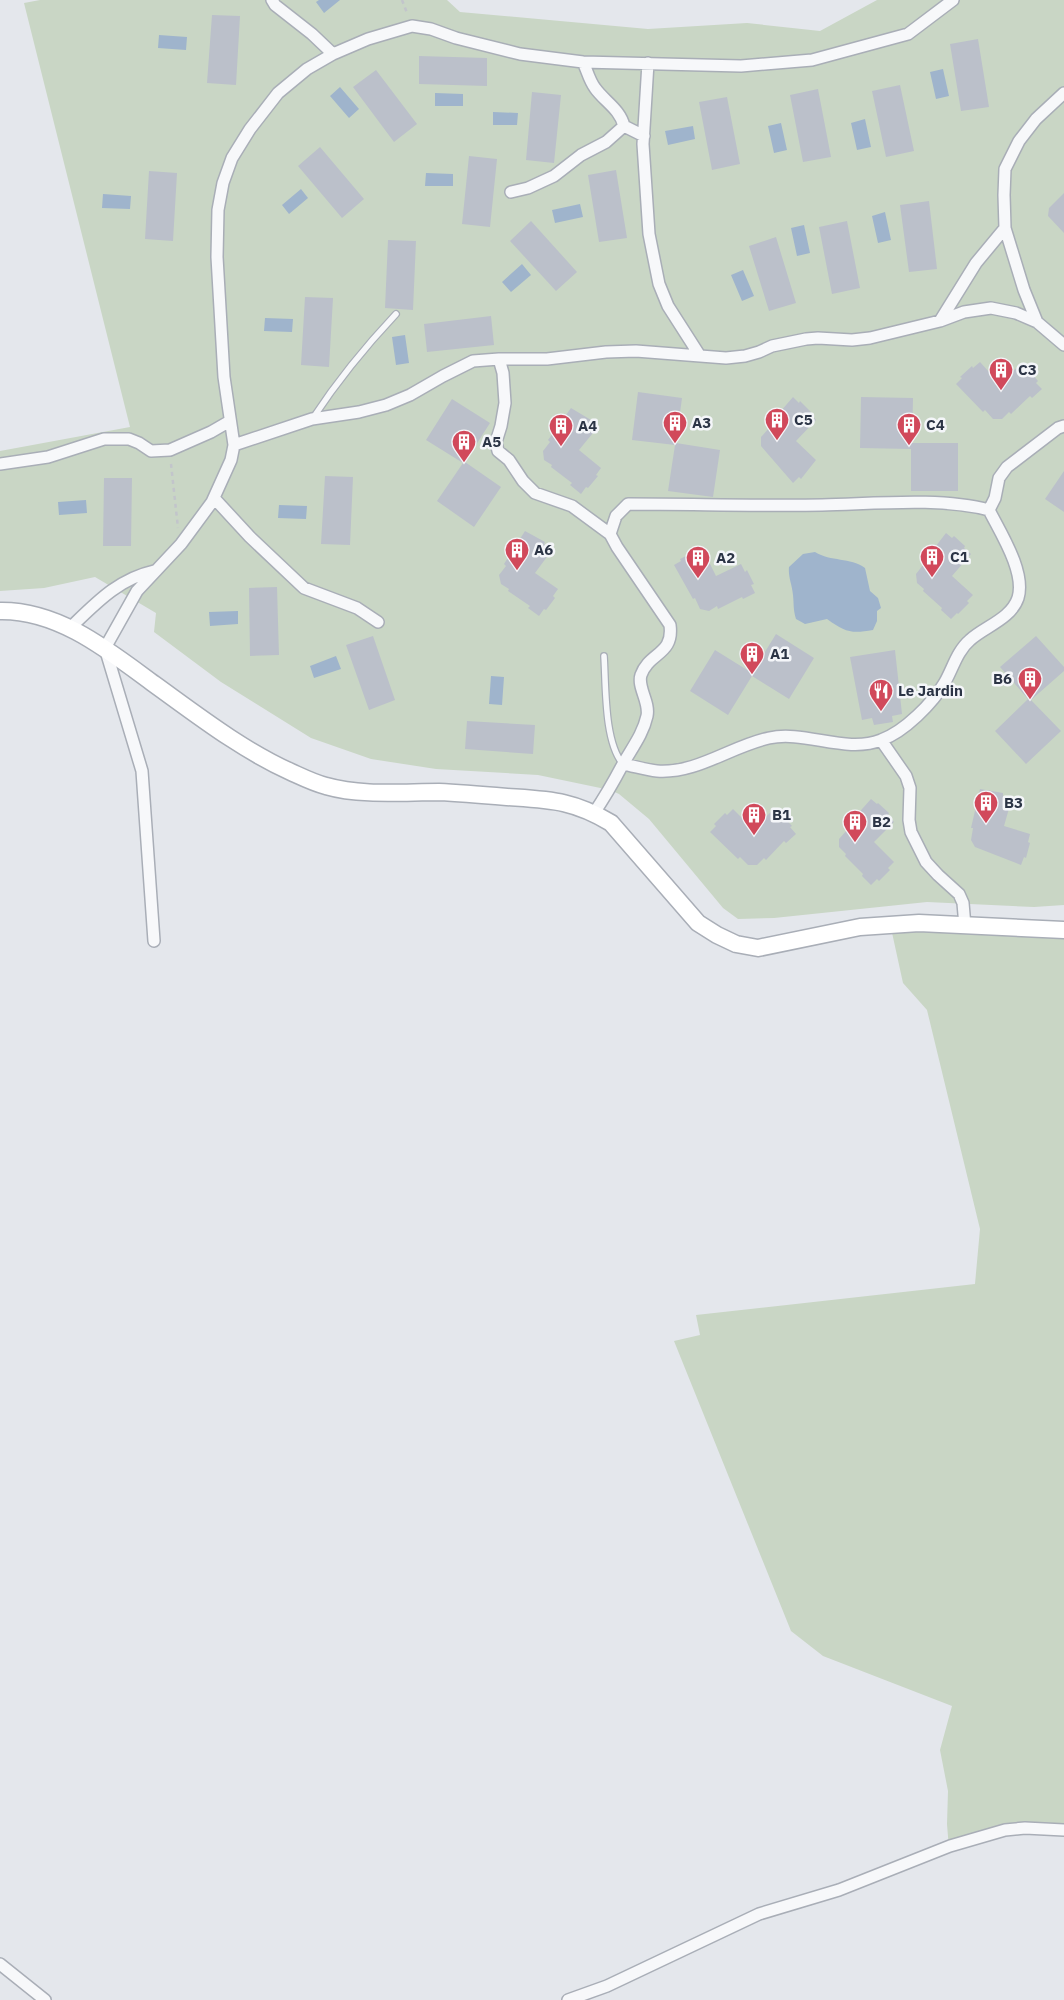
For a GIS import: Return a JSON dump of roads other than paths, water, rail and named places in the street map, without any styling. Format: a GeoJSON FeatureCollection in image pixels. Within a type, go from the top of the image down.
{"type":"FeatureCollection","features":[{"type":"Feature","properties":{"kind":"street"},"geometry":{"type":"LineString","coordinates":[[272,0],[275,5],[312,34],[333,54]]}},
{"type":"Feature","properties":{"kind":"street"},"geometry":{"type":"LineString","coordinates":[[154,941],[142,770],[105,648],[132,599],[154,571],[186,538],[214,498],[230,460],[234,445],[224,377],[217,257],[218,210],[223,182],[232,158],[245,136],[278,93],[307,69],[333,54],[368,39],[412,26],[431,29],[456,38],[520,54],[583,62],[648,62],[674,66],[741,66],[812,60],[908,34],[953,0]]}},
{"type":"Feature","properties":{"kind":"street"},"geometry":{"type":"LineString","coordinates":[[583,62],[594,88],[613,107],[623,120],[624,126]]}},
{"type":"Feature","properties":{"kind":"street"},"geometry":{"type":"LineString","coordinates":[[648,62],[644,136],[649,234],[659,284],[668,306],[700,356]]}},
{"type":"Feature","properties":{"kind":"street"},"geometry":{"type":"LineString","coordinates":[[1037,322],[1024,290],[1005,228],[1005,169],[1020,141],[1036,119],[1064,93]]}},
{"type":"Feature","properties":{"kind":"street"},"geometry":{"type":"LineString","coordinates":[[624,126],[644,136]]}},
{"type":"Feature","properties":{"kind":"street"},"geometry":{"type":"LineString","coordinates":[[511,192],[528,188],[554,176],[581,155],[606,142],[624,126]]}},
{"type":"Feature","properties":{"kind":"street"},"geometry":{"type":"LineString","coordinates":[[940,321],[976,263],[1005,228]]}},
{"type":"Feature","properties":{"kind":"street"},"geometry":{"type":"LineString","coordinates":[[234,445],[312,420],[386,405],[410,395],[473,361],[547,359],[606,352],[636,351],[726,358],[745,356],[772,346],[818,338],[852,340],[870,338],[940,321],[964,312],[991,308],[1016,313],[1037,322],[1064,345]]}},
{"type":"Feature","properties":{"kind":"street"},"geometry":{"type":"LineString","coordinates":[[499,359],[503,373],[505,403],[496,442],[498,450],[509,460],[523,481],[535,493],[572,506],[610,534],[616,547],[670,625],[672,636],[668,644],[643,670],[640,678],[647,704],[647,714],[643,729],[610,790],[594,813]]}},
{"type":"Feature","properties":{"kind":"street"},"geometry":{"type":"LineString","coordinates":[[0,464],[48,457],[104,439],[129,439],[151,450],[170,450],[211,432],[230,421]]}},
{"type":"Feature","properties":{"kind":"street"},"geometry":{"type":"LineString","coordinates":[[989,510],[995,498],[999,478],[1007,467],[1058,428],[1064,426]]}},
{"type":"Feature","properties":{"kind":"street"},"geometry":{"type":"LineString","coordinates":[[214,498],[250,537],[304,588],[357,608],[378,622]]}},
{"type":"Feature","properties":{"kind":"street"},"geometry":{"type":"LineString","coordinates":[[610,534],[616,516],[628,504],[740,506],[902,503],[973,505],[989,510],[1006,541],[1014,562],[1018,582],[1018,598],[1010,610],[969,641],[956,658],[945,682],[933,700],[912,720],[881,740],[865,745],[776,736],[757,740],[699,764],[681,769],[658,771],[623,764]]}},
{"type":"Feature","properties":{"kind":"street"},"geometry":{"type":"LineString","coordinates":[[70,628],[114,588],[130,578],[154,571]]}},
{"type":"Feature","properties":{"kind":"street"},"geometry":{"type":"LineString","coordinates":[[0,611],[31,614],[70,628],[105,648],[202,719],[248,748],[290,772],[326,786],[355,791],[442,792],[550,800],[578,806],[594,813],[611,823],[698,923],[736,944],[758,948],[860,927],[919,923],[1064,930]]}},
{"type":"Feature","properties":{"kind":"street"},"geometry":{"type":"LineString","coordinates":[[881,740],[906,776],[910,788],[909,820],[911,832],[926,862],[959,894],[963,903],[965,926]]}},
{"type":"Feature","properties":{"kind":"street"},"geometry":{"type":"LineString","coordinates":[[568,2000],[607,1986],[759,1914],[839,1890],[950,1846],[1005,1830],[1025,1828],[1064,1830]]}},
{"type":"Feature","properties":{"kind":"street"},"geometry":{"type":"LineString","coordinates":[[0,1964],[45,2000]]}},
{"type":"Feature","properties":{"kind":"lane"},"geometry":{"type":"LineString","coordinates":[[312,420],[340,378],[396,314]]}},
{"type":"Feature","properties":{"kind":"lane"},"geometry":{"type":"LineString","coordinates":[[604,656],[611,742],[616,756],[623,764]]}},
{"type":"Feature","properties":{"kind":"water"},"geometry":{"type":"Polygon","coordinates":[[[319,0],[340,0],[324,13],[316,2],[319,0]]]}},
{"type":"Feature","properties":{"kind":"water"},"geometry":{"type":"Polygon","coordinates":[[[159,35],[187,37],[186,50],[158,48],[159,35]]]}},
{"type":"Feature","properties":{"kind":"water"},"geometry":{"type":"Polygon","coordinates":[[[943,69],[949,96],[936,99],[930,72],[943,69]]]}},
{"type":"Feature","properties":{"kind":"water"},"geometry":{"type":"Polygon","coordinates":[[[340,87],[359,109],[349,118],[330,96],[340,87]]]}},
{"type":"Feature","properties":{"kind":"water"},"geometry":{"type":"Polygon","coordinates":[[[435,93],[463,94],[463,106],[435,106],[435,93]]]}},
{"type":"Feature","properties":{"kind":"water"},"geometry":{"type":"Polygon","coordinates":[[[493,112],[518,113],[517,125],[493,125],[493,112]]]}},
{"type":"Feature","properties":{"kind":"water"},"geometry":{"type":"Polygon","coordinates":[[[865,119],[871,147],[857,150],[851,123],[865,119]]]}},
{"type":"Feature","properties":{"kind":"water"},"geometry":{"type":"Polygon","coordinates":[[[781,123],[787,150],[774,153],[768,126],[781,123]]]}},
{"type":"Feature","properties":{"kind":"water"},"geometry":{"type":"Polygon","coordinates":[[[693,126],[695,139],[668,145],[665,131],[693,126]]]}},
{"type":"Feature","properties":{"kind":"water"},"geometry":{"type":"Polygon","coordinates":[[[426,173],[453,174],[453,186],[425,186],[426,173]]]}},
{"type":"Feature","properties":{"kind":"water"},"geometry":{"type":"Polygon","coordinates":[[[301,189],[308,198],[289,214],[282,205],[301,189]]]}},
{"type":"Feature","properties":{"kind":"water"},"geometry":{"type":"Polygon","coordinates":[[[103,194],[131,196],[130,209],[102,208],[103,194]]]}},
{"type":"Feature","properties":{"kind":"water"},"geometry":{"type":"Polygon","coordinates":[[[580,204],[583,217],[555,223],[552,210],[580,204]]]}},
{"type":"Feature","properties":{"kind":"water"},"geometry":{"type":"Polygon","coordinates":[[[885,212],[891,240],[878,243],[872,216],[885,212]]]}},
{"type":"Feature","properties":{"kind":"water"},"geometry":{"type":"Polygon","coordinates":[[[804,225],[810,253],[797,256],[791,228],[804,225]]]}},
{"type":"Feature","properties":{"kind":"water"},"geometry":{"type":"Polygon","coordinates":[[[522,264],[531,275],[511,292],[502,282],[522,264]]]}},
{"type":"Feature","properties":{"kind":"water"},"geometry":{"type":"Polygon","coordinates":[[[743,270],[754,296],[742,301],[731,275],[743,270]]]}},
{"type":"Feature","properties":{"kind":"water"},"geometry":{"type":"Polygon","coordinates":[[[265,318],[293,319],[292,332],[264,331],[265,318]]]}},
{"type":"Feature","properties":{"kind":"water"},"geometry":{"type":"Polygon","coordinates":[[[405,335],[409,363],[396,365],[392,337],[405,335]]]}},
{"type":"Feature","properties":{"kind":"water"},"geometry":{"type":"Polygon","coordinates":[[[86,500],[87,513],[59,515],[58,502],[86,500]]]}},
{"type":"Feature","properties":{"kind":"water"},"geometry":{"type":"Polygon","coordinates":[[[279,505],[307,506],[306,519],[278,518],[279,505]]]}},
{"type":"Feature","properties":{"kind":"water"},"geometry":{"type":"Polygon","coordinates":[[[815,552],[827,557],[853,562],[865,568],[870,591],[878,598],[881,608],[877,611],[877,621],[873,630],[854,632],[839,627],[827,619],[805,624],[796,619],[789,567],[803,554],[815,552]]]}},
{"type":"Feature","properties":{"kind":"water"},"geometry":{"type":"Polygon","coordinates":[[[238,611],[238,624],[210,626],[209,612],[238,611]]]}},
{"type":"Feature","properties":{"kind":"water"},"geometry":{"type":"Polygon","coordinates":[[[336,656],[341,669],[314,678],[310,666],[336,656]]]}},
{"type":"Feature","properties":{"kind":"water"},"geometry":{"type":"Polygon","coordinates":[[[491,676],[504,677],[502,705],[489,704],[491,676]]]}},
{"type":"Feature","properties":{"kind":"place","name":"C3"},"geometry":{"type":"Point","coordinates":[1001,391]}},
{"type":"Feature","properties":{"kind":"place","name":"C5"},"geometry":{"type":"Point","coordinates":[777,441]}},
{"type":"Feature","properties":{"kind":"place","name":"A3"},"geometry":{"type":"Point","coordinates":[675,444]}},
{"type":"Feature","properties":{"kind":"place","name":"C4"},"geometry":{"type":"Point","coordinates":[909,446]}},
{"type":"Feature","properties":{"kind":"place","name":"A4"},"geometry":{"type":"Point","coordinates":[561,447]}},
{"type":"Feature","properties":{"kind":"place","name":"A5"},"geometry":{"type":"Point","coordinates":[464,463]}},
{"type":"Feature","properties":{"kind":"place","name":"A6"},"geometry":{"type":"Point","coordinates":[517,571]}},
{"type":"Feature","properties":{"kind":"place","name":"C1"},"geometry":{"type":"Point","coordinates":[932,578]}},
{"type":"Feature","properties":{"kind":"place","name":"A2"},"geometry":{"type":"Point","coordinates":[698,579]}},
{"type":"Feature","properties":{"kind":"place","name":"A1"},"geometry":{"type":"Point","coordinates":[752,675]}},
{"type":"Feature","properties":{"kind":"place","name":"B6"},"geometry":{"type":"Point","coordinates":[1030,700]}},
{"type":"Feature","properties":{"kind":"place","name":"Le Jardin"},"geometry":{"type":"Point","coordinates":[881,712]}},
{"type":"Feature","properties":{"kind":"place","name":"B3"},"geometry":{"type":"Point","coordinates":[986,824]}},
{"type":"Feature","properties":{"kind":"place","name":"B1"},"geometry":{"type":"Point","coordinates":[754,836]}},
{"type":"Feature","properties":{"kind":"place","name":"B2"},"geometry":{"type":"Point","coordinates":[855,843]}}]}
